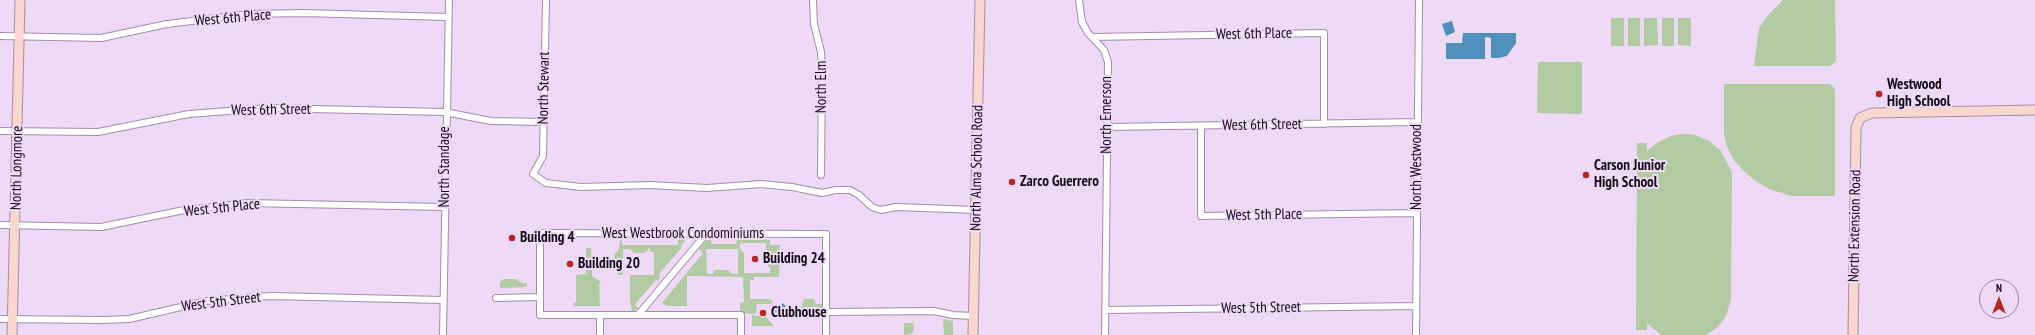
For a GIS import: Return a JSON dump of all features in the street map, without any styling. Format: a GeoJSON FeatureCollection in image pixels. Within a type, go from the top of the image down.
{"type":"FeatureCollection","features":[{"type":"Feature","properties":{"kind":"street","name":"North Longmore"},"geometry":{"type":"LineString","coordinates":[[12,335],[16,225],[20,0]]}},
{"type":"Feature","properties":{"kind":"street","name":"North Standage"},"geometry":{"type":"LineString","coordinates":[[443,335],[445,112],[449,0]]}},
{"type":"Feature","properties":{"kind":"street","name":"North Stewart"},"geometry":{"type":"LineString","coordinates":[[546,0],[543,156],[534,174],[546,183],[581,187],[650,185],[708,188],[760,184],[792,187],[822,193],[836,190],[850,190],[859,195],[872,207],[881,210],[896,207],[976,210]]}},
{"type":"Feature","properties":{"kind":"street","name":"North Elm"},"geometry":{"type":"LineString","coordinates":[[813,0],[814,24],[822,52],[822,175]]}},
{"type":"Feature","properties":{"kind":"street","name":"North Alma School Road"},"geometry":{"type":"LineString","coordinates":[[973,335],[980,0]]}},
{"type":"Feature","properties":{"kind":"street","name":"North Emerson"},"geometry":{"type":"LineString","coordinates":[[1079,0],[1082,22],[1092,37],[1104,50],[1108,62],[1105,335]]}},
{"type":"Feature","properties":{"kind":"street","name":"North Westwood"},"geometry":{"type":"LineString","coordinates":[[1416,335],[1419,0]]}},
{"type":"Feature","properties":{"kind":"street","name":"West 6th Place"},"geometry":{"type":"LineString","coordinates":[[0,36],[101,38],[167,24],[249,14],[302,13],[448,17]]}},
{"type":"Feature","properties":{"kind":"street","name":"West 6th Place"},"geometry":{"type":"LineString","coordinates":[[1092,37],[1324,33],[1324,124]]}},
{"type":"Feature","properties":{"kind":"street","name":"West 6th Street"},"geometry":{"type":"LineString","coordinates":[[0,131],[98,132],[189,114],[267,108],[445,112],[491,121],[543,122]]}},
{"type":"Feature","properties":{"kind":"street","name":"North Extension Road"},"geometry":{"type":"LineString","coordinates":[[1853,335],[1856,128],[1860,118],[1872,113],[2035,110]]}},
{"type":"Feature","properties":{"kind":"street","name":"West 6th Street"},"geometry":{"type":"LineString","coordinates":[[1107,127],[1417,122]]}},
{"type":"Feature","properties":{"kind":"street","name":"West 5th Place"},"geometry":{"type":"LineString","coordinates":[[1201,126],[1201,216],[1417,213]]}},
{"type":"Feature","properties":{"kind":"street","name":"West 5th Place"},"geometry":{"type":"LineString","coordinates":[[0,225],[101,227],[179,211],[248,203],[445,207]]}},
{"type":"Feature","properties":{"kind":"street","name":"West Westbrook Condominiums"},"geometry":{"type":"LineString","coordinates":[[540,298],[540,233],[826,234],[826,312]]}},
{"type":"Feature","properties":{"kind":"street"},"geometry":{"type":"LineString","coordinates":[[638,315],[706,234]]}},
{"type":"Feature","properties":{"kind":"street","name":"West 5th Street"},"geometry":{"type":"LineString","coordinates":[[0,318],[103,320],[129,318],[207,301],[270,296],[443,300]]}},
{"type":"Feature","properties":{"kind":"street"},"geometry":{"type":"LineString","coordinates":[[496,298],[540,298],[540,316],[741,316],[741,335]]}},
{"type":"Feature","properties":{"kind":"street","name":"West 5th Street"},"geometry":{"type":"LineString","coordinates":[[1105,310],[1416,306]]}},
{"type":"Feature","properties":{"kind":"street"},"geometry":{"type":"LineString","coordinates":[[826,335],[826,312],[934,311],[953,315],[973,316]]}},
{"type":"Feature","properties":{"kind":"street"},"geometry":{"type":"LineString","coordinates":[[600,315],[600,335]]}},
{"type":"Feature","properties":{"kind":"green space"},"geometry":{"type":"Polygon","coordinates":[[[1783,0],[1835,0],[1836,61],[1830,66],[1754,66],[1759,28],[1769,14],[1783,0]]]}},
{"type":"Feature","properties":{"kind":"green space"},"geometry":{"type":"Polygon","coordinates":[[[1611,18],[1624,18],[1624,46],[1611,46],[1611,18]]]}},
{"type":"Feature","properties":{"kind":"green space"},"geometry":{"type":"Polygon","coordinates":[[[1628,18],[1640,18],[1640,46],[1628,46],[1628,18]]]}},
{"type":"Feature","properties":{"kind":"green space"},"geometry":{"type":"Polygon","coordinates":[[[1644,18],[1657,18],[1658,45],[1644,46],[1644,18]]]}},
{"type":"Feature","properties":{"kind":"green space"},"geometry":{"type":"Polygon","coordinates":[[[1662,18],[1674,18],[1674,46],[1662,46],[1662,18]]]}},
{"type":"Feature","properties":{"kind":"green space"},"geometry":{"type":"Polygon","coordinates":[[[1678,18],[1691,18],[1691,46],[1678,45],[1678,18]]]}},
{"type":"Feature","properties":{"kind":"green space"},"geometry":{"type":"Polygon","coordinates":[[[1538,62],[1582,62],[1582,114],[1537,113],[1538,62]]]}},
{"type":"Feature","properties":{"kind":"green space"},"geometry":{"type":"Polygon","coordinates":[[[1724,84],[1830,84],[1835,89],[1835,196],[1791,196],[1769,189],[1754,180],[1743,170],[1733,159],[1726,144],[1724,133],[1724,84]]]}},
{"type":"Feature","properties":{"kind":"green space"},"geometry":{"type":"Polygon","coordinates":[[[1683,134],[1695,135],[1709,141],[1720,150],[1732,172],[1731,299],[1726,316],[1718,327],[1706,335],[1661,335],[1647,323],[1647,330],[1636,330],[1637,143],[1647,143],[1647,151],[1658,142],[1671,136],[1683,134]]]}},
{"type":"Feature","properties":{"kind":"green space"},"geometry":{"type":"Polygon","coordinates":[[[711,238],[711,244],[736,244],[737,239],[770,240],[770,245],[780,245],[779,277],[754,277],[754,280],[750,280],[750,299],[770,299],[773,302],[770,304],[757,304],[756,314],[740,313],[740,303],[744,302],[743,277],[687,276],[687,306],[667,306],[662,303],[703,253],[699,249],[708,239],[711,238]],[[766,243],[740,244],[740,249],[744,253],[744,273],[770,273],[770,268],[766,264],[766,243]],[[706,249],[707,274],[713,274],[714,270],[728,270],[732,274],[738,274],[738,249],[706,249]]]}},
{"type":"Feature","properties":{"kind":"green space"},"geometry":{"type":"Polygon","coordinates":[[[620,239],[622,239],[622,245],[678,245],[678,240],[686,239],[681,246],[682,247],[659,274],[660,278],[658,281],[656,280],[635,304],[638,308],[632,312],[630,300],[630,275],[654,275],[654,252],[650,252],[650,248],[644,253],[634,253],[629,249],[623,249],[623,275],[618,275],[618,269],[614,264],[614,255],[619,249],[620,239]]]}},
{"type":"Feature","properties":{"kind":"green space"},"geometry":{"type":"Polygon","coordinates":[[[586,248],[591,248],[592,276],[601,282],[599,284],[600,306],[574,306],[574,303],[576,302],[576,275],[586,274],[586,248]]]}},
{"type":"Feature","properties":{"kind":"green space"},"geometry":{"type":"Polygon","coordinates":[[[504,279],[516,279],[522,283],[527,283],[527,287],[500,288],[500,282],[504,279]]]}},
{"type":"Feature","properties":{"kind":"green space"},"geometry":{"type":"Polygon","coordinates":[[[804,299],[814,299],[816,304],[822,304],[822,315],[816,315],[812,319],[806,319],[800,311],[804,299]]]}},
{"type":"Feature","properties":{"kind":"green space"},"geometry":{"type":"Polygon","coordinates":[[[752,315],[766,317],[774,326],[752,326],[752,315]]]}},
{"type":"Feature","properties":{"kind":"green space"},"geometry":{"type":"Polygon","coordinates":[[[943,319],[953,321],[953,335],[944,335],[943,319]]]}},
{"type":"Feature","properties":{"kind":"green space"},"geometry":{"type":"Polygon","coordinates":[[[904,323],[913,323],[914,330],[911,334],[904,335],[904,323]]]}},
{"type":"Feature","properties":{"kind":"water"},"geometry":{"type":"Polygon","coordinates":[[[1452,21],[1455,32],[1446,36],[1442,24],[1452,21]]]}},
{"type":"Feature","properties":{"kind":"water"},"geometry":{"type":"Polygon","coordinates":[[[1463,33],[1516,33],[1516,43],[1507,56],[1491,58],[1491,38],[1485,37],[1485,59],[1446,59],[1446,43],[1462,43],[1463,33]]]}},
{"type":"Feature","properties":{"kind":"water"},"geometry":{"type":"Polygon","coordinates":[[[783,303],[788,309],[777,318],[773,312],[783,303]]]}},
{"type":"Feature","properties":{"kind":"place","name":"Westwood High School"},"geometry":{"type":"Point","coordinates":[1879,94]}},
{"type":"Feature","properties":{"kind":"place","name":"Carson Junior High School"},"geometry":{"type":"Point","coordinates":[1586,175]}},
{"type":"Feature","properties":{"kind":"place","name":"Zarco Guerrero"},"geometry":{"type":"Point","coordinates":[1012,182]}},
{"type":"Feature","properties":{"kind":"place","name":"Building 4"},"geometry":{"type":"Point","coordinates":[512,238]}},
{"type":"Feature","properties":{"kind":"place","name":"Building 24"},"geometry":{"type":"Point","coordinates":[755,259]}},
{"type":"Feature","properties":{"kind":"place","name":"Building 20"},"geometry":{"type":"Point","coordinates":[570,264]}},
{"type":"Feature","properties":{"kind":"place","name":"Clubhouse"},"geometry":{"type":"Point","coordinates":[763,313]}}]}
